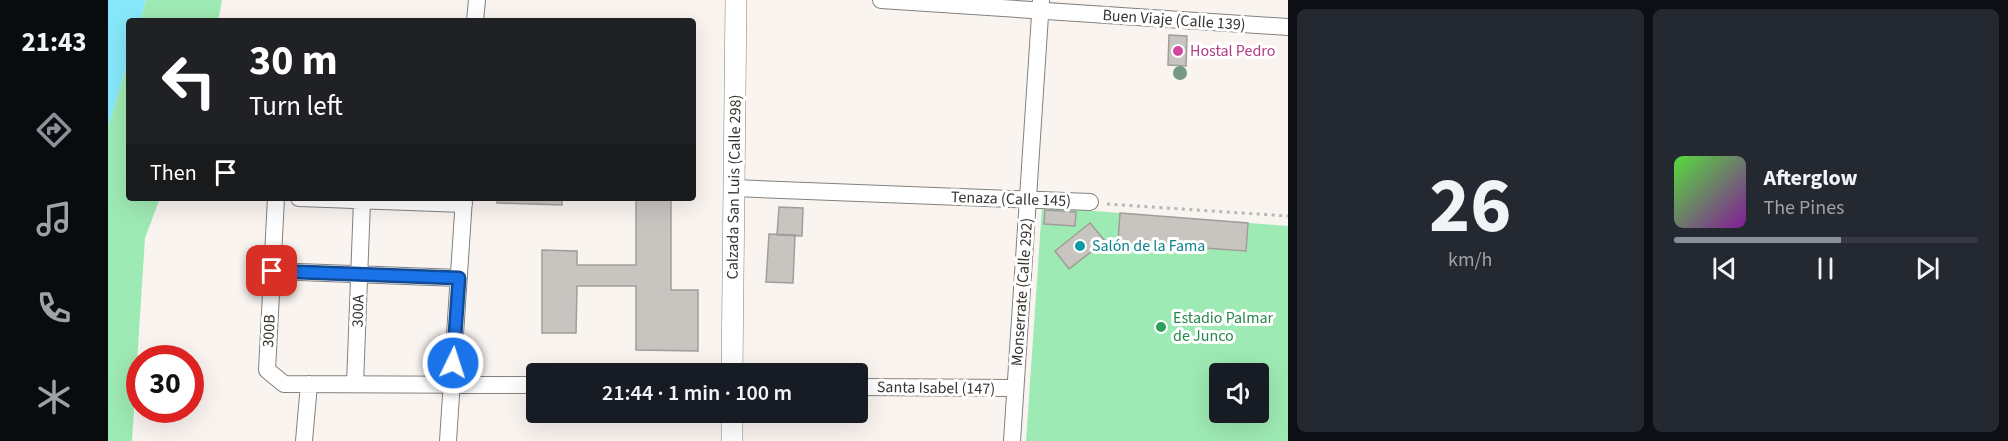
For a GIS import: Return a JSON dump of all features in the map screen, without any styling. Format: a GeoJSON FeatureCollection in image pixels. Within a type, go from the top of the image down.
{"type":"FeatureCollection","features":[{"type":"Feature","properties":{"kind":"main road","name":"Calzada San Luis (Calle 298)"},"geometry":{"type":"LineString","coordinates":[[732,363],[736,0]]}},
{"type":"Feature","properties":{"kind":"main road"},"geometry":{"type":"LineString","coordinates":[[732,423],[732,441]]}},
{"type":"Feature","properties":{"kind":"street"},"geometry":{"type":"LineString","coordinates":[[475,18],[477,0]]}},
{"type":"Feature","properties":{"kind":"street","name":"Buen Viaje (Calle 139)"},"geometry":{"type":"LineString","coordinates":[[881,0],[1040,6],[1288,27]]}},
{"type":"Feature","properties":{"kind":"street","name":"Monserrate (Calle 292)"},"geometry":{"type":"LineString","coordinates":[[1012,441],[1030,200],[1040,6]]}},
{"type":"Feature","properties":{"kind":"street","name":"Tenaza (Calle 145)"},"geometry":{"type":"LineString","coordinates":[[733,188],[1090,202]]}},
{"type":"Feature","properties":{"kind":"street","name":"300B"},"geometry":{"type":"LineString","coordinates":[[276,201],[267,370],[284,384],[309,384]]}},
{"type":"Feature","properties":{"kind":"street"},"geometry":{"type":"LineString","coordinates":[[362,201],[464,201],[448,441]]}},
{"type":"Feature","properties":{"kind":"street","name":"300A"},"geometry":{"type":"LineString","coordinates":[[355,384],[362,201]]}},
{"type":"Feature","properties":{"kind":"street"},"geometry":{"type":"LineString","coordinates":[[272,271],[459,278]]}},
{"type":"Feature","properties":{"kind":"street"},"geometry":{"type":"LineString","coordinates":[[304,441],[309,384],[526,385]]}},
{"type":"Feature","properties":{"kind":"street","name":"Santa Isabel (147)"},"geometry":{"type":"LineString","coordinates":[[868,387],[1015,388]]}},
{"type":"Feature","properties":{"kind":"path","name":"Tenaza (Calle 145)"},"geometry":{"type":"LineString","coordinates":[[1090,202],[1288,216]]}},
{"type":"Feature","properties":{"kind":"green space"},"geometry":{"type":"Polygon","coordinates":[[[146,0],[222,0],[219,18],[141,18],[146,0]]]}},
{"type":"Feature","properties":{"kind":"green space"},"geometry":{"type":"Polygon","coordinates":[[[126,68],[126,201],[159,201],[145,238],[138,345],[126,345],[126,423],[133,423],[132,441],[108,441],[108,127],[126,68]]]}},
{"type":"Feature","properties":{"kind":"green space","name":"Estadio Palmar de Junco"},"geometry":{"type":"Polygon","coordinates":[[[1042,207],[1288,226],[1288,441],[1026,441],[1042,207]]]}},
{"type":"Feature","properties":{"kind":"water"},"geometry":{"type":"Polygon","coordinates":[[[108,0],[146,0],[141,18],[126,18],[126,68],[108,127],[108,0]]]}},
{"type":"Feature","properties":{"kind":"building","name":"Hostal Pedro"},"geometry":{"type":"Polygon","coordinates":[[[1169,35],[1187,36],[1186,66],[1168,65],[1169,35]]]}},
{"type":"Feature","properties":{"kind":"building"},"geometry":{"type":"Polygon","coordinates":[[[497,201],[562,201],[562,205],[497,203],[497,201]]]}},
{"type":"Feature","properties":{"kind":"building"},"geometry":{"type":"Polygon","coordinates":[[[636,201],[671,201],[671,290],[698,290],[698,351],[636,350],[636,286],[577,286],[576,333],[542,333],[542,250],[577,251],[577,265],[636,265],[636,201]]]}},
{"type":"Feature","properties":{"kind":"building"},"geometry":{"type":"Polygon","coordinates":[[[779,207],[803,208],[802,236],[777,235],[779,207]]]}},
{"type":"Feature","properties":{"kind":"building"},"geometry":{"type":"Polygon","coordinates":[[[1045,210],[1076,212],[1075,226],[1044,224],[1045,210]]]}},
{"type":"Feature","properties":{"kind":"building"},"geometry":{"type":"Polygon","coordinates":[[[1120,213],[1248,223],[1246,251],[1118,242],[1120,213]]]}},
{"type":"Feature","properties":{"kind":"building","name":"Salón de la Fama"},"geometry":{"type":"Polygon","coordinates":[[[1090,223],[1105,241],[1069,269],[1055,251],[1090,223]]]}},
{"type":"Feature","properties":{"kind":"building"},"geometry":{"type":"Polygon","coordinates":[[[769,234],[795,235],[793,283],[766,282],[769,234]]]}},
{"type":"Feature","properties":{"kind":"place","name":"Hostal Pedro"},"geometry":{"type":"Point","coordinates":[1178,51]}},
{"type":"Feature","properties":{"kind":"place","name":"Salón de la Fama"},"geometry":{"type":"Point","coordinates":[1080,246]}},
{"type":"Feature","properties":{"kind":"place","name":"Estadio Palmar de Junco"},"geometry":{"type":"Point","coordinates":[1161,327]}},
{"type":"Feature","properties":{"kind":"route"},"geometry":{"type":"LineString","coordinates":[[272,271],[459,278],[453,363]]}}]}
